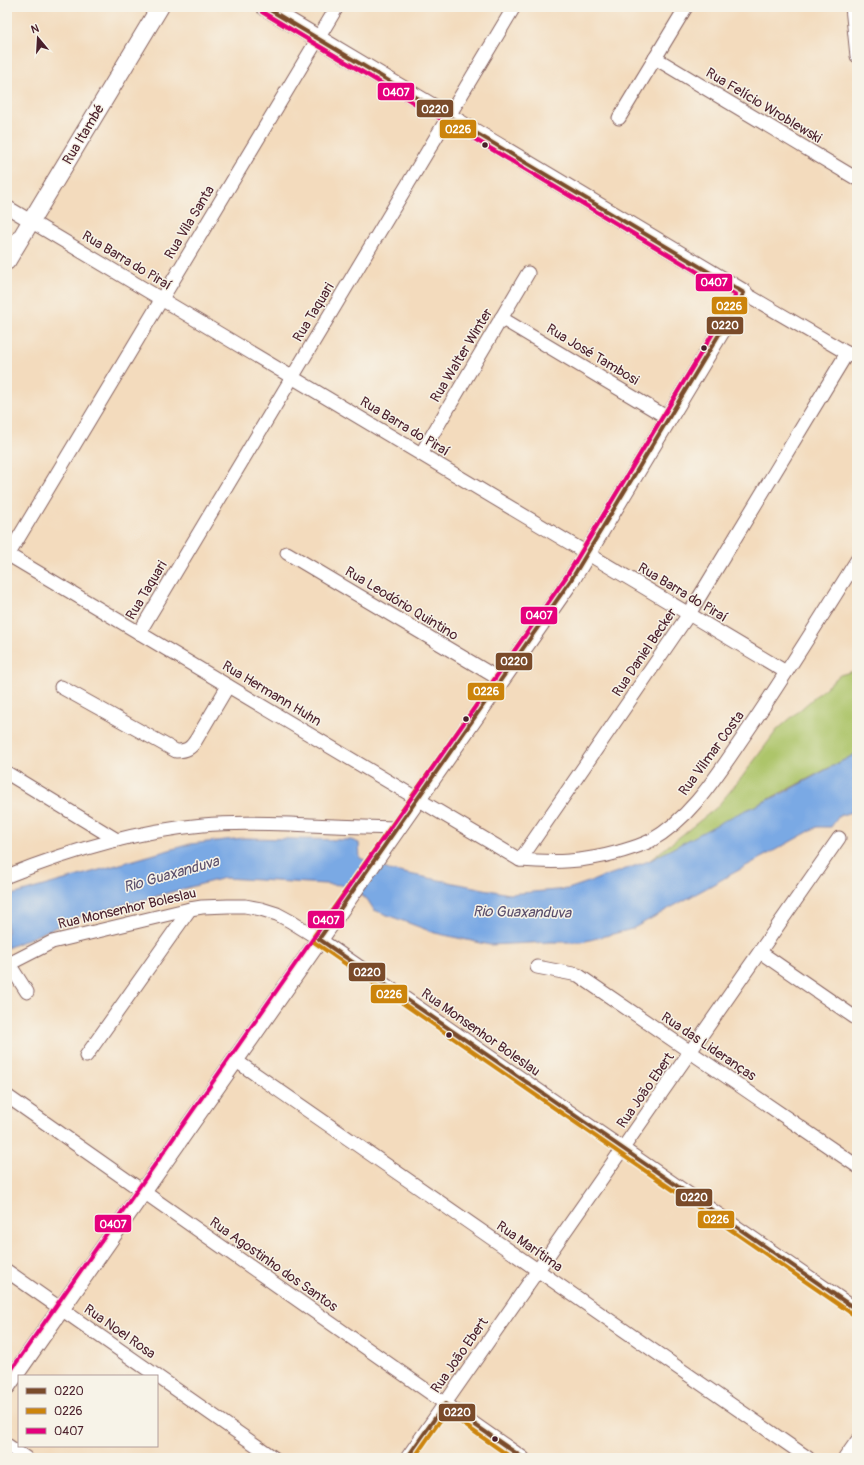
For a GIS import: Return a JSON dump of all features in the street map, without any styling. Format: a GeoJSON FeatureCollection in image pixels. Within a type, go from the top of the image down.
{"type":"FeatureCollection","features":[{"type":"Feature","properties":{"kind":"street","name":"Rua Itambé"},"geometry":{"type":"LineString","coordinates":[[7,261],[160,7]]}},
{"type":"Feature","properties":{"kind":"street"},"geometry":{"type":"LineString","coordinates":[[266,7],[744,293],[852,354]]}},
{"type":"Feature","properties":{"kind":"street","name":"Rua Vila Santa"},"geometry":{"type":"LineString","coordinates":[[7,555],[337,7]]}},
{"type":"Feature","properties":{"kind":"street","name":"Rua Taquari"},"geometry":{"type":"LineString","coordinates":[[139,633],[514,7]]}},
{"type":"Feature","properties":{"kind":"street"},"geometry":{"type":"LineString","coordinates":[[619,118],[686,7]]}},
{"type":"Feature","properties":{"kind":"street"},"geometry":{"type":"LineString","coordinates":[[852,7],[857,56]]}},
{"type":"Feature","properties":{"kind":"street","name":"Rua Felício Wroblewski"},"geometry":{"type":"LineString","coordinates":[[655,58],[857,179]]}},
{"type":"Feature","properties":{"kind":"street","name":"Rua Barra do Piraí"},"geometry":{"type":"LineString","coordinates":[[7,207],[786,672]]}},
{"type":"Feature","properties":{"kind":"street","name":"Rua Walter Winter"},"geometry":{"type":"LineString","coordinates":[[421,454],[528,273]]}},
{"type":"Feature","properties":{"kind":"street"},"geometry":{"type":"LineString","coordinates":[[7,1386],[571,580],[744,293]]}},
{"type":"Feature","properties":{"kind":"street","name":"Rua José Tambosi"},"geometry":{"type":"LineString","coordinates":[[501,318],[668,418]]}},
{"type":"Feature","properties":{"kind":"street","name":"Rua Daniel Becker"},"geometry":{"type":"LineString","coordinates":[[520,860],[689,614],[852,354]]}},
{"type":"Feature","properties":{"kind":"street","name":"Rua Leodório Quintino"},"geometry":{"type":"LineString","coordinates":[[287,553],[501,680]]}},
{"type":"Feature","properties":{"kind":"street","name":"Rua Hermann Huhn"},"geometry":{"type":"LineString","coordinates":[[7,555],[520,860]]}},
{"type":"Feature","properties":{"kind":"street","name":"Rua Vilmar Costa"},"geometry":{"type":"LineString","coordinates":[[520,860],[572,862],[598,858],[630,849],[649,841],[665,832],[681,818],[698,799],[737,746],[857,560]]}},
{"type":"Feature","properties":{"kind":"street"},"geometry":{"type":"LineString","coordinates":[[61,687],[176,750],[183,751],[191,748],[228,686]]}},
{"type":"Feature","properties":{"kind":"street"},"geometry":{"type":"LineString","coordinates":[[7,773],[117,840]]}},
{"type":"Feature","properties":{"kind":"street"},"geometry":{"type":"LineString","coordinates":[[7,876],[60,857],[117,840],[173,828],[204,824],[242,823],[396,828]]}},
{"type":"Feature","properties":{"kind":"street","name":"Rua João Ebert"},"geometry":{"type":"LineString","coordinates":[[407,1458],[839,838]]}},
{"type":"Feature","properties":{"kind":"street","name":"Rua Monsenhor Boleslau"},"geometry":{"type":"LineString","coordinates":[[8,964],[52,942],[190,909],[228,906],[261,909],[283,917],[319,939],[857,1310]]}},
{"type":"Feature","properties":{"kind":"street"},"geometry":{"type":"LineString","coordinates":[[86,1056],[190,909]]}},
{"type":"Feature","properties":{"kind":"street"},"geometry":{"type":"LineString","coordinates":[[760,952],[857,1019]]}},
{"type":"Feature","properties":{"kind":"street"},"geometry":{"type":"LineString","coordinates":[[8,964],[27,992]]}},
{"type":"Feature","properties":{"kind":"street","name":"Rua das Lideranças"},"geometry":{"type":"LineString","coordinates":[[537,967],[578,975],[857,1166]]}},
{"type":"Feature","properties":{"kind":"street","name":"Rua Marítima"},"geometry":{"type":"LineString","coordinates":[[235,1060],[808,1458]]}},
{"type":"Feature","properties":{"kind":"street","name":"Rua Agostinho dos Santos"},"geometry":{"type":"LineString","coordinates":[[7,1096],[523,1458]]}},
{"type":"Feature","properties":{"kind":"street","name":"Rua Noel Rosa"},"geometry":{"type":"LineString","coordinates":[[7,1271],[155,1375]]}},
{"type":"Feature","properties":{"kind":"street","name":"Rua Noel Rosa"},"geometry":{"type":"LineString","coordinates":[[158,1377],[274,1458]]}},
{"type":"Feature","properties":{"kind":"street"},"geometry":{"type":"LineString","coordinates":[[845,1458],[857,1441]]}},
{"type":"Feature","properties":{"kind":"street"},"geometry":{"type":"LineString","coordinates":[[7,1445],[26,1458]]}},
{"type":"Feature","properties":{"kind":"green space"},"geometry":{"type":"Polygon","coordinates":[[[857,670],[857,753],[649,861],[716,808],[742,777],[777,730],[840,675],[857,670]]]}},
{"type":"Feature","properties":{"kind":"water","name":"Rio Guaxanduva"},"geometry":{"type":"Polygon","coordinates":[[[857,753],[857,810],[839,816],[831,827],[817,827],[632,929],[582,942],[490,945],[435,933],[374,910],[367,899],[342,885],[224,878],[82,916],[7,948],[7,898],[12,895],[190,844],[243,838],[351,840],[359,843],[360,858],[389,870],[509,894],[568,889],[649,861],[733,816],[783,793],[857,753]]]}},
{"type":"Feature","properties":{"kind":"transit line","name":"0220"},"geometry":{"type":"LineString","coordinates":[[265,7],[744,293],[571,580],[319,939],[857,1310]]}},
{"type":"Feature","properties":{"kind":"transit line","name":"0226"},"geometry":{"type":"LineString","coordinates":[[262,12],[736,295],[566,577],[314,936],[314,942],[854,1315]]}},
{"type":"Feature","properties":{"kind":"transit line","name":"0407"},"geometry":{"type":"LineString","coordinates":[[7,1376],[566,577],[736,295],[262,12]]}},
{"type":"Feature","properties":{"kind":"transit line","name":"0220"},"geometry":{"type":"LineString","coordinates":[[407,1458],[445,1404],[523,1458]]}},
{"type":"Feature","properties":{"kind":"transit line","name":"0226"},"geometry":{"type":"LineString","coordinates":[[414,1458],[446,1412],[512,1458]]}}]}
